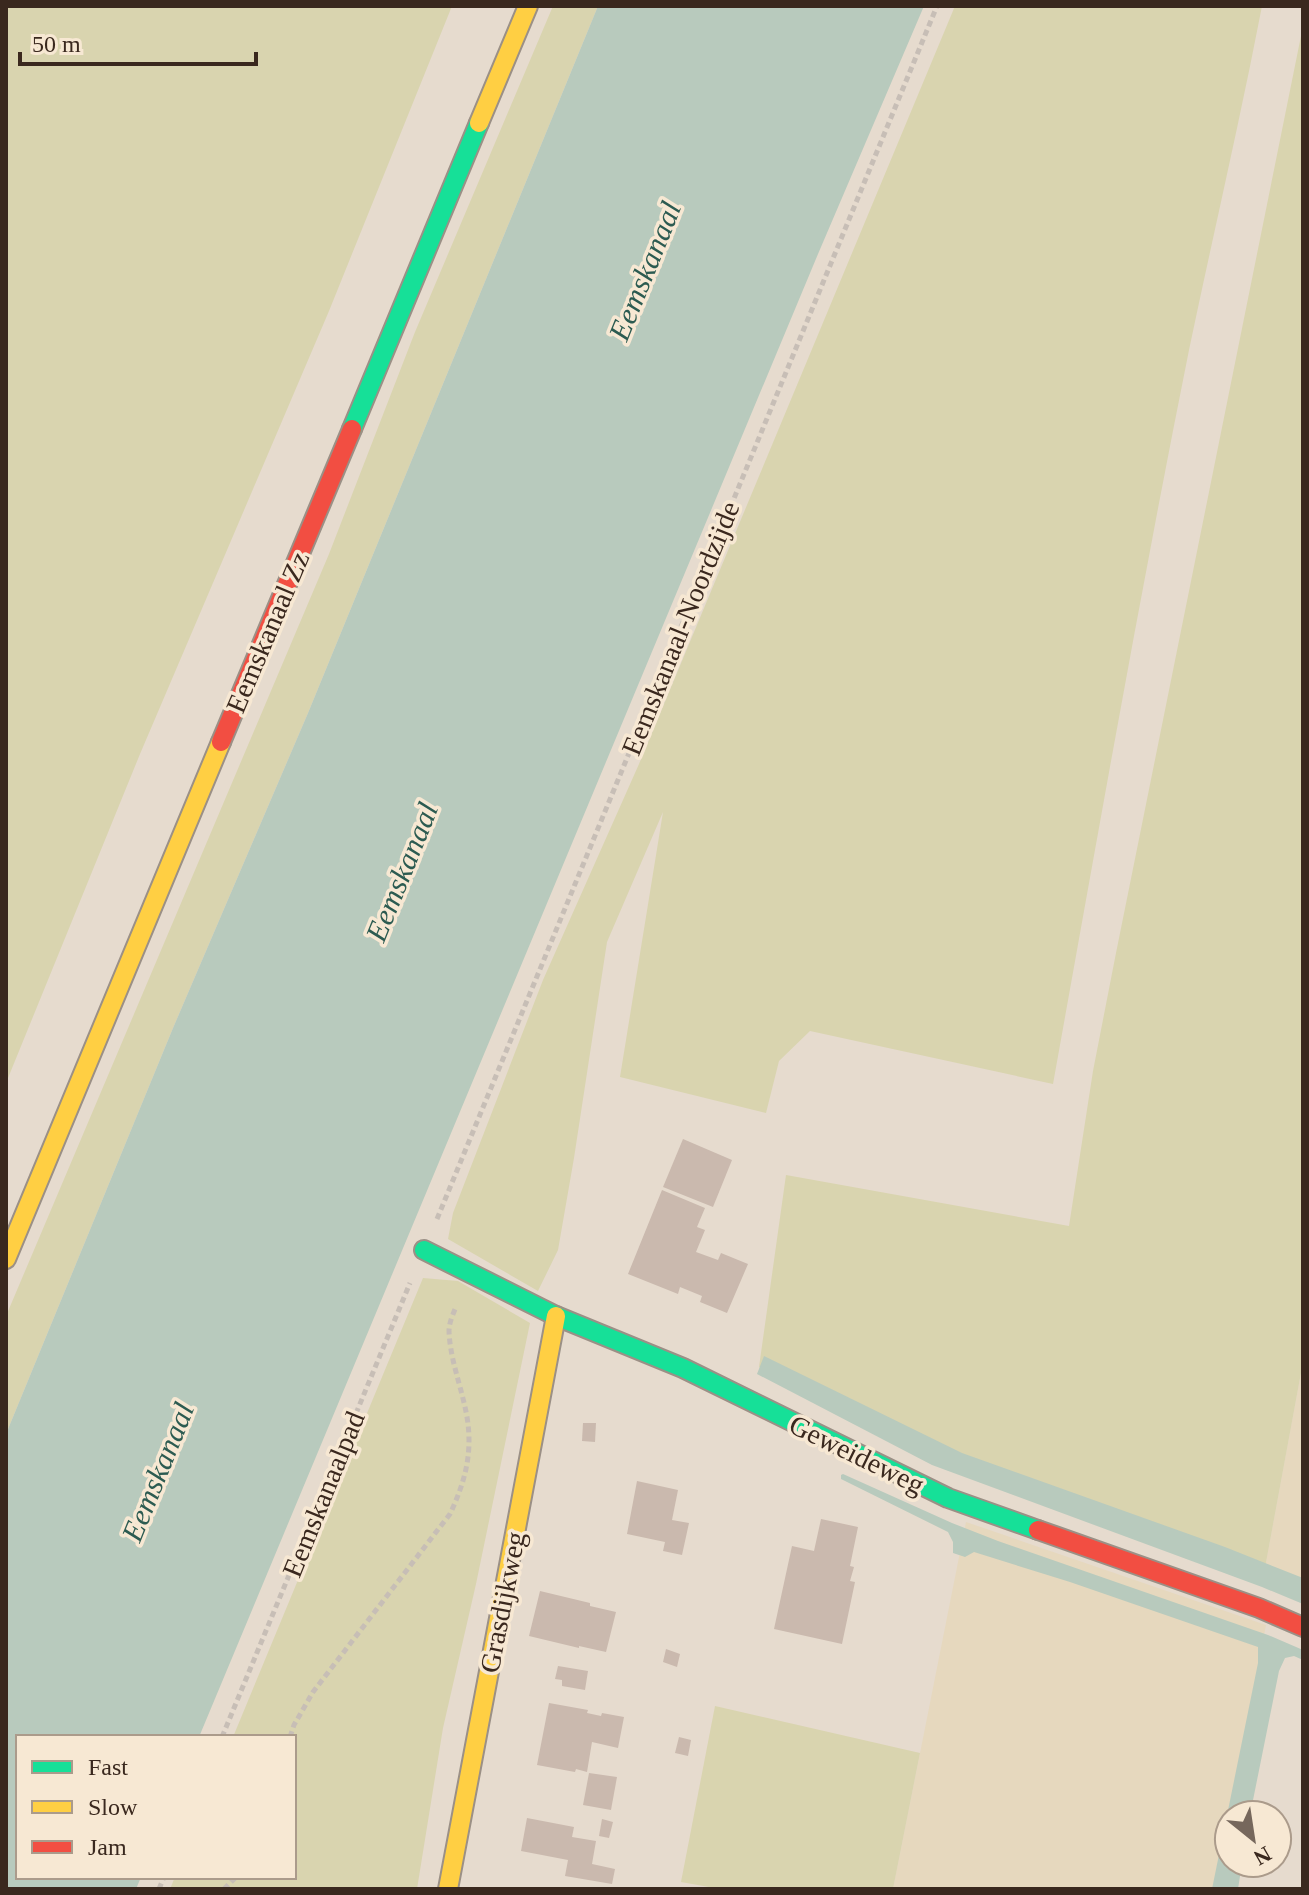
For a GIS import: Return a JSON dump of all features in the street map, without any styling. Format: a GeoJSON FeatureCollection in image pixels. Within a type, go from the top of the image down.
{"type":"FeatureCollection","features":[{"type":"Feature","properties":{"kind":"street","name":"Eemskanaal Zz"},"geometry":{"type":"LineString","coordinates":[[6,1259],[528,6]]}},
{"type":"Feature","properties":{"kind":"street","name":"Geweideweg"},"geometry":{"type":"LineString","coordinates":[[424,1250],[556,1316],[683,1368],[948,1498],[1259,1608],[1303,1627]]}},
{"type":"Feature","properties":{"kind":"street","name":"Grasdijkweg"},"geometry":{"type":"LineString","coordinates":[[448,1889],[556,1316]]}},
{"type":"Feature","properties":{"kind":"path","name":"Eemskanaal-Noordzijde"},"geometry":{"type":"LineString","coordinates":[[424,1250],[937,6]]}},
{"type":"Feature","properties":{"kind":"path","name":"Eemskanaalpad"},"geometry":{"type":"LineString","coordinates":[[223,1735],[424,1250]]}},
{"type":"Feature","properties":{"kind":"path"},"geometry":{"type":"LineString","coordinates":[[291,1735],[313,1692],[445,1521],[459,1495],[469,1448],[467,1420],[449,1328],[468,1272]]}},
{"type":"Feature","properties":{"kind":"shaded area"},"geometry":{"type":"Polygon","coordinates":[[[6,6],[452,6],[329,311],[140,754],[6,1083],[6,6]]]}},
{"type":"Feature","properties":{"kind":"shaded area"},"geometry":{"type":"Polygon","coordinates":[[[553,6],[598,6],[308,713],[173,1028],[6,1434],[6,1316],[329,554],[415,332],[553,6]]]}},
{"type":"Feature","properties":{"kind":"shaded area"},"geometry":{"type":"Polygon","coordinates":[[[955,6],[1262,6],[1171,442],[1053,1084],[810,1031],[779,1061],[766,1113],[620,1077],[663,812],[607,942],[558,1250],[538,1291],[448,1239],[453,1213],[543,980],[639,764],[955,6]]]}},
{"type":"Feature","properties":{"kind":"shaded area"},"geometry":{"type":"Polygon","coordinates":[[[1303,26],[1303,1362],[1265,1568],[983,1481],[759,1367],[786,1175],[1069,1226],[1093,1071],[1116,953],[1303,26]]]}},
{"type":"Feature","properties":{"kind":"shaded area"},"geometry":{"type":"Polygon","coordinates":[[[423,1278],[458,1281],[530,1323],[443,1728],[417,1889],[170,1889],[174,1879],[296,1879],[296,1735],[234,1735],[423,1278]]]}},
{"type":"Feature","properties":{"kind":"shaded area"},"geometry":{"type":"Polygon","coordinates":[[[1303,1362],[1303,1586],[1265,1568],[1303,1362]]]}},
{"type":"Feature","properties":{"kind":"shaded area"},"geometry":{"type":"Polygon","coordinates":[[[966,1522],[1266,1625],[1232,1799],[1213,1799],[1213,1879],[1219,1879],[1217,1889],[893,1889],[966,1522]]]}},
{"type":"Feature","properties":{"kind":"shaded area"},"geometry":{"type":"Polygon","coordinates":[[[715,1706],[920,1753],[893,1889],[720,1889],[681,1882],[715,1706]]]}},
{"type":"Feature","properties":{"kind":"water","name":"Eemskanaal"},"geometry":{"type":"Polygon","coordinates":[[[598,6],[924,6],[200,1735],[16,1735],[16,1879],[140,1879],[136,1889],[6,1889],[6,1434],[173,1028],[308,713],[598,6]]]}},
{"type":"Feature","properties":{"kind":"water"},"geometry":{"type":"Polygon","coordinates":[[[764,1356],[962,1453],[1303,1578],[1303,1604],[932,1465],[757,1374],[764,1356]]]}},
{"type":"Feature","properties":{"kind":"water"},"geometry":{"type":"Polygon","coordinates":[[[841,1475],[998,1541],[1303,1650],[1303,1660],[1294,1656],[1285,1658],[1279,1671],[1253,1799],[1230,1799],[1258,1663],[1258,1647],[974,1552],[965,1557],[953,1553],[953,1542],[948,1532],[841,1479],[841,1475]]]}},
{"type":"Feature","properties":{"kind":"water"},"geometry":{"type":"Polygon","coordinates":[[[1214,1879],[1240,1879],[1238,1889],[1212,1889],[1214,1879]]]}},
{"type":"Feature","properties":{"kind":"building"},"geometry":{"type":"Polygon","coordinates":[[[683,1139],[732,1160],[713,1207],[663,1187],[683,1139]]]}},
{"type":"Feature","properties":{"kind":"building"},"geometry":{"type":"Polygon","coordinates":[[[662,1190],[705,1208],[697,1227],[705,1230],[696,1252],[718,1260],[721,1253],[748,1264],[727,1313],[700,1302],[702,1296],[680,1287],[678,1294],[628,1274],[662,1190]]]}},
{"type":"Feature","properties":{"kind":"building"},"geometry":{"type":"Polygon","coordinates":[[[583,1423],[596,1423],[595,1442],[582,1441],[583,1423]]]}},
{"type":"Feature","properties":{"kind":"building"},"geometry":{"type":"Polygon","coordinates":[[[637,1481],[678,1490],[672,1520],[689,1523],[682,1555],[663,1551],[665,1542],[627,1534],[637,1481]]]}},
{"type":"Feature","properties":{"kind":"building"},"geometry":{"type":"Polygon","coordinates":[[[821,1519],[858,1527],[850,1566],[854,1567],[850,1581],[855,1582],[842,1644],[774,1629],[792,1546],[814,1551],[821,1519]]]}},
{"type":"Feature","properties":{"kind":"building"},"geometry":{"type":"Polygon","coordinates":[[[540,1591],[616,1612],[606,1652],[529,1636],[540,1591]]]}},
{"type":"Feature","properties":{"kind":"building"},"geometry":{"type":"Polygon","coordinates":[[[666,1649],[680,1654],[677,1667],[663,1662],[666,1649]]]}},
{"type":"Feature","properties":{"kind":"building"},"geometry":{"type":"Polygon","coordinates":[[[558,1666],[588,1671],[585,1690],[562,1686],[562,1680],[555,1679],[558,1666]]]}},
{"type":"Feature","properties":{"kind":"building"},"geometry":{"type":"Polygon","coordinates":[[[549,1703],[588,1710],[587,1713],[601,1716],[602,1713],[624,1717],[618,1748],[592,1742],[587,1772],[537,1765],[549,1703]]]}},
{"type":"Feature","properties":{"kind":"building"},"geometry":{"type":"Polygon","coordinates":[[[679,1737],[691,1740],[688,1756],[675,1753],[679,1737]]]}},
{"type":"Feature","properties":{"kind":"building"},"geometry":{"type":"Polygon","coordinates":[[[589,1773],[617,1777],[611,1810],[583,1805],[589,1773]]]}},
{"type":"Feature","properties":{"kind":"building"},"geometry":{"type":"Polygon","coordinates":[[[527,1818],[574,1827],[572,1837],[596,1841],[592,1864],[615,1869],[612,1884],[565,1876],[568,1860],[521,1851],[527,1818]]]}},
{"type":"Feature","properties":{"kind":"building"},"geometry":{"type":"Polygon","coordinates":[[[602,1819],[613,1822],[609,1838],[599,1836],[602,1819]]]}},
{"type":"Feature","properties":{"kind":"traffic: fast"},"geometry":{"type":"LineString","coordinates":[[352,429],[479,123]]}},
{"type":"Feature","properties":{"kind":"traffic: fast"},"geometry":{"type":"LineString","coordinates":[[424,1250],[556,1316],[683,1368],[948,1498],[1038,1530]]}},
{"type":"Feature","properties":{"kind":"traffic: slow"},"geometry":{"type":"LineString","coordinates":[[479,123],[528,6]]}},
{"type":"Feature","properties":{"kind":"traffic: slow"},"geometry":{"type":"LineString","coordinates":[[6,1259],[221,742]]}},
{"type":"Feature","properties":{"kind":"traffic: slow"},"geometry":{"type":"LineString","coordinates":[[448,1889],[556,1316]]}},
{"type":"Feature","properties":{"kind":"traffic: jam"},"geometry":{"type":"LineString","coordinates":[[221,742],[352,429]]}},
{"type":"Feature","properties":{"kind":"traffic: jam"},"geometry":{"type":"LineString","coordinates":[[1038,1530],[1259,1608],[1303,1627]]}}]}
